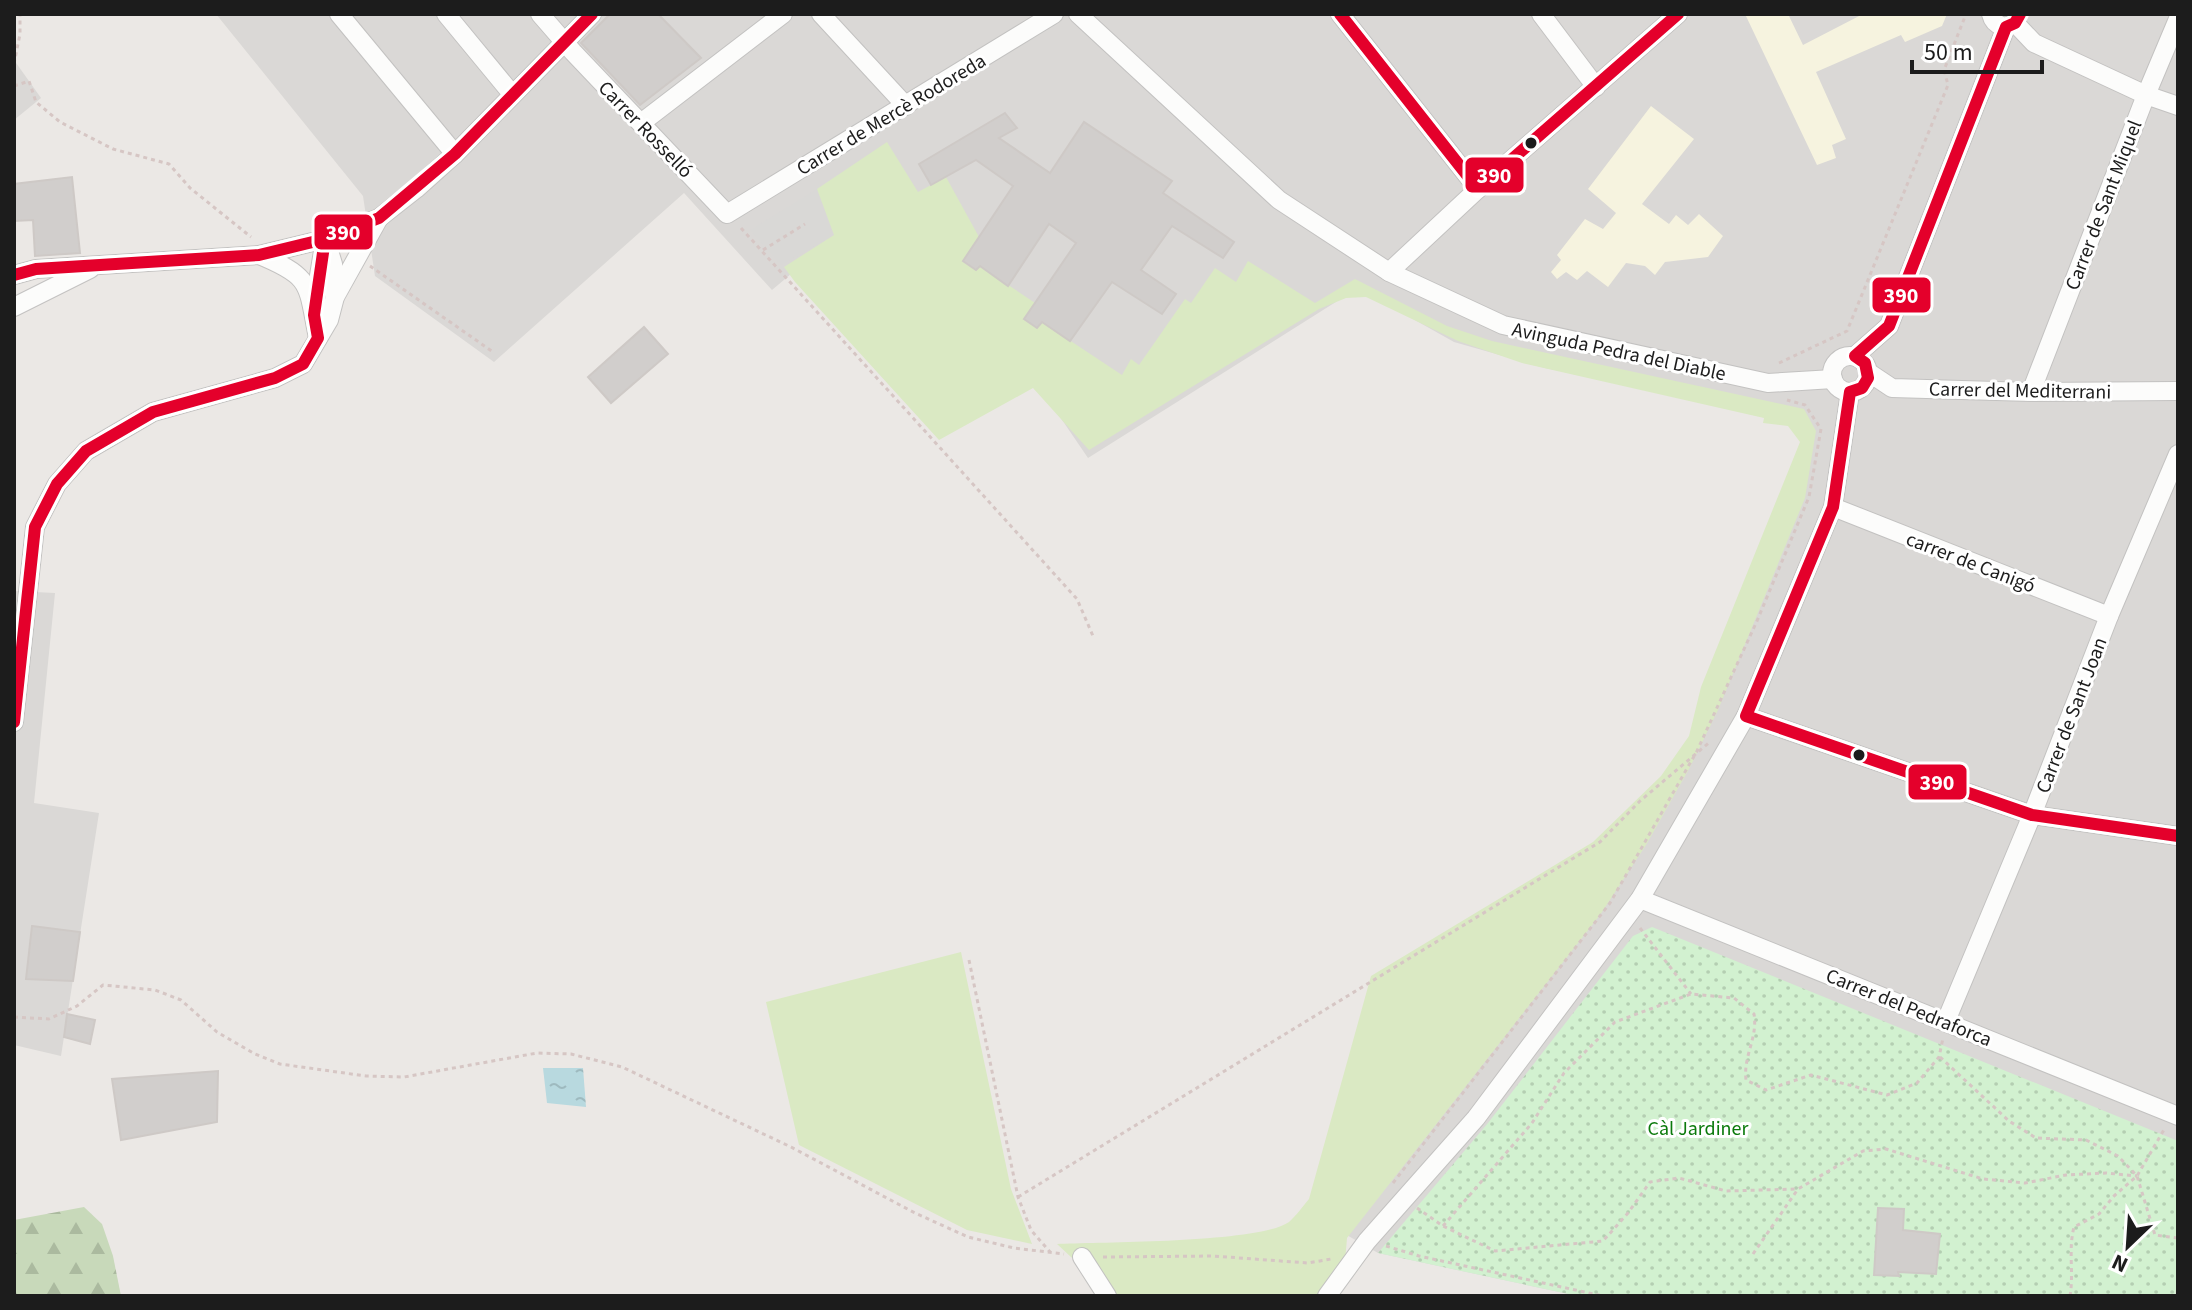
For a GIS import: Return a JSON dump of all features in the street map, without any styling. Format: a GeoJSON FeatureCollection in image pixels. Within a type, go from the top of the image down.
{"type":"FeatureCollection","features":[{"type":"Feature","properties":{"kind":"street"},"geometry":{"type":"LineString","coordinates":[[339,14],[455,154]]}},
{"type":"Feature","properties":{"kind":"street"},"geometry":{"type":"LineString","coordinates":[[446,14],[512,94]]}},
{"type":"Feature","properties":{"kind":"street","name":"Carrer Rosselló"},"geometry":{"type":"LineString","coordinates":[[540,14],[727,214]]}},
{"type":"Feature","properties":{"kind":"street"},"geometry":{"type":"LineString","coordinates":[[14,275],[36,269],[267,253],[325,239],[379,218],[455,154],[592,14]]}},
{"type":"Feature","properties":{"kind":"street"},"geometry":{"type":"LineString","coordinates":[[641,123],[783,14]]}},
{"type":"Feature","properties":{"kind":"street"},"geometry":{"type":"LineString","coordinates":[[821,14],[906,106]]}},
{"type":"Feature","properties":{"kind":"street","name":"Carrer de Mercè Rodoreda"},"geometry":{"type":"LineString","coordinates":[[727,214],[1054,14]]}},
{"type":"Feature","properties":{"kind":"street","name":"Avinguda Pedra del Diable"},"geometry":{"type":"LineString","coordinates":[[1078,14],[1279,200],[1389,272],[1503,325],[1768,383],[1833,379]]}},
{"type":"Feature","properties":{"kind":"street"},"geometry":{"type":"LineString","coordinates":[[1340,14],[1478,189]]}},
{"type":"Feature","properties":{"kind":"street"},"geometry":{"type":"LineString","coordinates":[[1541,14],[1596,87]]}},
{"type":"Feature","properties":{"kind":"street"},"geometry":{"type":"LineString","coordinates":[[1389,272],[1478,189],[1678,14]]}},
{"type":"Feature","properties":{"kind":"street"},"geometry":{"type":"LineString","coordinates":[[1991,14],[1997,24],[2014,21]]}},
{"type":"Feature","properties":{"kind":"street","name":"Carrer de Sant Miquel"},"geometry":{"type":"LineString","coordinates":[[2031,392],[2178,19]]}},
{"type":"Feature","properties":{"kind":"street"},"geometry":{"type":"LineString","coordinates":[[2014,21],[2034,43],[2146,95],[2178,106]]}},
{"type":"Feature","properties":{"kind":"street"},"geometry":{"type":"LineString","coordinates":[[1855,356],[1865,363],[1868,372],[1862,388],[1850,392],[1839,387],[1833,379],[1834,367],[1842,358],[1855,356],[1889,326],[2014,21]]}},
{"type":"Feature","properties":{"kind":"street"},"geometry":{"type":"LineString","coordinates":[[14,722],[35,527],[57,484],[86,451],[153,412],[275,378],[303,364],[329,320],[335,297],[379,218]]}},
{"type":"Feature","properties":{"kind":"street"},"geometry":{"type":"LineString","coordinates":[[325,239],[333,264],[335,297]]}},
{"type":"Feature","properties":{"kind":"street"},"geometry":{"type":"LineString","coordinates":[[314,315],[325,239]]}},
{"type":"Feature","properties":{"kind":"street"},"geometry":{"type":"LineString","coordinates":[[267,253],[306,282],[318,338]]}},
{"type":"Feature","properties":{"kind":"street"},"geometry":{"type":"LineString","coordinates":[[14,307],[99,264]]}},
{"type":"Feature","properties":{"kind":"street","name":"Carrer del Mediterrani"},"geometry":{"type":"LineString","coordinates":[[1868,372],[1892,388],[2031,392],[2178,391]]}},
{"type":"Feature","properties":{"kind":"street"},"geometry":{"type":"LineString","coordinates":[[1327,1296],[1367,1241],[1476,1118],[1634,906],[1746,716],[1833,507],[1850,392]]}},
{"type":"Feature","properties":{"kind":"street","name":"Carrer de Sant Joan"},"geometry":{"type":"LineString","coordinates":[[1946,1021],[2032,815],[2109,616],[2178,454]]}},
{"type":"Feature","properties":{"kind":"street","name":"carrer de Canigó"},"geometry":{"type":"LineString","coordinates":[[1833,507],[2109,616]]}},
{"type":"Feature","properties":{"kind":"street"},"geometry":{"type":"LineString","coordinates":[[1746,716],[2032,815],[2178,836]]}},
{"type":"Feature","properties":{"kind":"street","name":"Carrer del Pedraforca"},"geometry":{"type":"LineString","coordinates":[[1634,906],[1946,1021],[2175,1115]]}},
{"type":"Feature","properties":{"kind":"street"},"geometry":{"type":"LineString","coordinates":[[1082,1257],[1107,1296]]}},
{"type":"Feature","properties":{"kind":"path"},"geometry":{"type":"LineString","coordinates":[[14,64],[20,14]]}},
{"type":"Feature","properties":{"kind":"path"},"geometry":{"type":"LineString","coordinates":[[1392,1183],[1610,903],[1697,751],[1757,621],[1809,497],[1821,429],[1805,405],[1765,395],[1773,366],[1847,331],[1948,85],[1944,70],[1966,14]]}},
{"type":"Feature","properties":{"kind":"path"},"geometry":{"type":"LineString","coordinates":[[14,86],[29,81],[36,102],[73,129],[113,149],[169,164],[190,188],[267,253]]}},
{"type":"Feature","properties":{"kind":"path"},"geometry":{"type":"LineString","coordinates":[[727,214],[763,250],[1077,599],[1093,636]]}},
{"type":"Feature","properties":{"kind":"path"},"geometry":{"type":"LineString","coordinates":[[763,250],[805,224]]}},
{"type":"Feature","properties":{"kind":"path"},"geometry":{"type":"LineString","coordinates":[[357,257],[493,352]]}},
{"type":"Feature","properties":{"kind":"path"},"geometry":{"type":"LineString","coordinates":[[1018,1197],[1600,842],[1640,801],[1722,733]]}},
{"type":"Feature","properties":{"kind":"path"},"geometry":{"type":"LineString","coordinates":[[1634,906],[1691,994]]}},
{"type":"Feature","properties":{"kind":"path"},"geometry":{"type":"LineString","coordinates":[[969,960],[1018,1197],[1031,1230],[1050,1252]]}},
{"type":"Feature","properties":{"kind":"path"},"geometry":{"type":"LineString","coordinates":[[14,1017],[49,1019],[77,1006],[103,985],[155,990],[181,1000],[217,1032],[255,1054],[280,1064],[366,1076],[404,1077],[537,1053],[571,1054],[622,1067],[791,1147],[915,1213],[968,1237],[1014,1248],[1082,1257],[1213,1256],[1308,1263],[1339,1257]]}},
{"type":"Feature","properties":{"kind":"path"},"geometry":{"type":"LineString","coordinates":[[1443,1226],[1532,1123],[1564,1073],[1615,1022],[1691,994],[1734,998],[1754,1014],[1757,1031],[1744,1063],[1746,1080],[1766,1090],[1811,1075],[1887,1095],[1917,1083],[1939,1057],[1946,1021]]}},
{"type":"Feature","properties":{"kind":"path"},"geometry":{"type":"LineString","coordinates":[[1939,1057],[2009,1121],[2036,1138],[2086,1140],[2118,1156],[2137,1176],[2155,1235],[2178,1238]]}},
{"type":"Feature","properties":{"kind":"path"},"geometry":{"type":"LineString","coordinates":[[2070,1296],[2073,1280],[2069,1244],[2074,1227],[2099,1214],[2137,1176],[2175,1115]]}},
{"type":"Feature","properties":{"kind":"path"},"geometry":{"type":"LineString","coordinates":[[1753,1254],[1798,1189],[1863,1151],[1886,1149],[1983,1179],[2025,1183],[2093,1173],[2137,1176]]}},
{"type":"Feature","properties":{"kind":"path"},"geometry":{"type":"LineString","coordinates":[[1404,1199],[1443,1226],[1495,1251],[1603,1241],[1650,1182],[1679,1178],[1726,1191],[1798,1189]]}},
{"type":"Feature","properties":{"kind":"path"},"geometry":{"type":"LineString","coordinates":[[1367,1241],[1419,1256],[1603,1296]]}},
{"type":"Feature","properties":{"kind":"shaded area"},"geometry":{"type":"Polygon","coordinates":[[[216,14],[2178,14],[2178,1296],[1578,1296],[1378,1253],[1345,1234],[1700,722],[1798,489],[1805,419],[1545,368],[1454,342],[1358,288],[1088,458],[900,182],[772,290],[684,193],[494,362],[375,276],[363,196],[216,14]]]}},
{"type":"Feature","properties":{"kind":"shaded area"},"geometry":{"type":"Polygon","coordinates":[[[1745,14],[1788,14],[1803,45],[1863,14],[1947,14],[1942,26],[1905,42],[1901,35],[1816,72],[1846,139],[1832,145],[1836,158],[1817,165],[1745,14]]]}},
{"type":"Feature","properties":{"kind":"shaded area"},"geometry":{"type":"Polygon","coordinates":[[[14,60],[41,98],[14,120],[14,60]]]}},
{"type":"Feature","properties":{"kind":"shaded area"},"geometry":{"type":"Polygon","coordinates":[[[1651,106],[1694,139],[1642,204],[1669,224],[1676,215],[1688,225],[1699,214],[1723,236],[1708,257],[1665,262],[1655,275],[1645,266],[1626,263],[1608,287],[1587,271],[1577,280],[1566,272],[1557,279],[1551,272],[1561,260],[1557,255],[1585,219],[1603,229],[1616,213],[1588,189],[1651,106]]]}},
{"type":"Feature","properties":{"kind":"shaded area"},"geometry":{"type":"Polygon","coordinates":[[[817,189],[831,226],[830,238],[781,265],[750,230],[817,189]]]}},
{"type":"Feature","properties":{"kind":"shaded area"},"geometry":{"type":"Polygon","coordinates":[[[14,591],[55,593],[34,803],[99,813],[61,1056],[14,1045],[14,591]]]}},
{"type":"Feature","properties":{"kind":"green space"},"geometry":{"type":"Polygon","coordinates":[[[887,142],[918,192],[946,177],[979,237],[963,262],[976,270],[980,266],[1035,303],[1025,319],[1037,328],[1042,322],[1122,375],[1131,359],[1139,365],[1185,299],[1191,303],[1215,268],[1236,282],[1248,261],[1315,303],[1355,279],[1447,326],[1492,341],[1804,409],[1816,431],[1805,498],[1718,710],[1646,845],[1600,915],[1347,1238],[1345,1262],[1318,1296],[1113,1296],[1057,1244],[1214,1238],[1273,1229],[1294,1217],[1309,1199],[1371,976],[1593,842],[1661,776],[1689,736],[1701,687],[1800,442],[1788,426],[1763,423],[1764,418],[1522,363],[1458,341],[1366,297],[1346,298],[1319,309],[1089,450],[1033,388],[939,440],[784,267],[834,235],[817,189],[887,142]]]}},
{"type":"Feature","properties":{"kind":"green space","name":"Càl Jardiner"},"geometry":{"type":"Polygon","coordinates":[[[1652,927],[2178,1141],[2178,1276],[2175,1296],[1578,1296],[1378,1253],[1488,1123],[1633,936],[1652,927]]]}},
{"type":"Feature","properties":{"kind":"green space"},"geometry":{"type":"Polygon","coordinates":[[[961,952],[1011,1189],[1032,1244],[967,1230],[799,1145],[766,1002],[961,952]]]}},
{"type":"Feature","properties":{"kind":"green space"},"geometry":{"type":"Polygon","coordinates":[[[84,1207],[102,1224],[113,1256],[121,1296],[14,1296],[14,1220],[84,1207]]]}},
{"type":"Feature","properties":{"kind":"water"},"geometry":{"type":"Polygon","coordinates":[[[543,1068],[583,1068],[586,1107],[547,1103],[543,1068]]]}},
{"type":"Feature","properties":{"kind":"building"},"geometry":{"type":"Polygon","coordinates":[[[610,14],[658,14],[701,58],[640,105],[581,43],[610,14]]]}},
{"type":"Feature","properties":{"kind":"building"},"geometry":{"type":"Polygon","coordinates":[[[1005,113],[1017,128],[999,138],[1050,173],[1084,122],[1172,181],[1163,193],[1234,242],[1223,258],[1172,226],[1141,270],[1176,294],[1162,314],[1112,282],[1070,341],[1042,322],[1037,328],[1024,319],[1076,243],[1049,224],[1008,286],[980,266],[976,270],[963,261],[1013,186],[976,160],[931,185],[919,164],[1005,113]]]}},
{"type":"Feature","properties":{"kind":"building"},"geometry":{"type":"Polygon","coordinates":[[[72,177],[80,253],[35,256],[33,220],[14,221],[14,184],[72,177]]]}},
{"type":"Feature","properties":{"kind":"building"},"geometry":{"type":"Polygon","coordinates":[[[644,327],[668,354],[611,403],[588,377],[644,327]]]}},
{"type":"Feature","properties":{"kind":"building"},"geometry":{"type":"Polygon","coordinates":[[[32,926],[80,932],[73,981],[26,979],[32,926]]]}},
{"type":"Feature","properties":{"kind":"building"},"geometry":{"type":"Polygon","coordinates":[[[67,1014],[95,1020],[90,1044],[64,1037],[67,1014]]]}},
{"type":"Feature","properties":{"kind":"building"},"geometry":{"type":"Polygon","coordinates":[[[218,1071],[217,1122],[121,1140],[112,1079],[218,1071]]]}},
{"type":"Feature","properties":{"kind":"building"},"geometry":{"type":"Polygon","coordinates":[[[1878,1208],[1904,1209],[1903,1230],[1940,1234],[1936,1274],[1898,1272],[1899,1276],[1874,1275],[1878,1208]]]}},
{"type":"Feature","properties":{"kind":"transit line","name":"390"},"geometry":{"type":"LineString","coordinates":[[14,275],[36,269],[259,255],[325,239],[379,218],[455,154],[592,14]]}},
{"type":"Feature","properties":{"kind":"transit line","name":"390"},"geometry":{"type":"LineString","coordinates":[[1340,14],[1478,189],[1678,14]]}},
{"type":"Feature","properties":{"kind":"transit line","name":"390"},"geometry":{"type":"LineString","coordinates":[[2020,14],[2015,23],[2006,27],[1889,326],[1855,356],[1865,363],[1868,378],[1862,388],[1850,392],[1833,507],[1746,716],[2032,815],[2178,836]]}},
{"type":"Feature","properties":{"kind":"transit line","name":"390"},"geometry":{"type":"LineString","coordinates":[[14,722],[35,527],[57,484],[86,451],[153,412],[275,378],[303,364],[318,338],[314,315],[325,239]]}}]}
